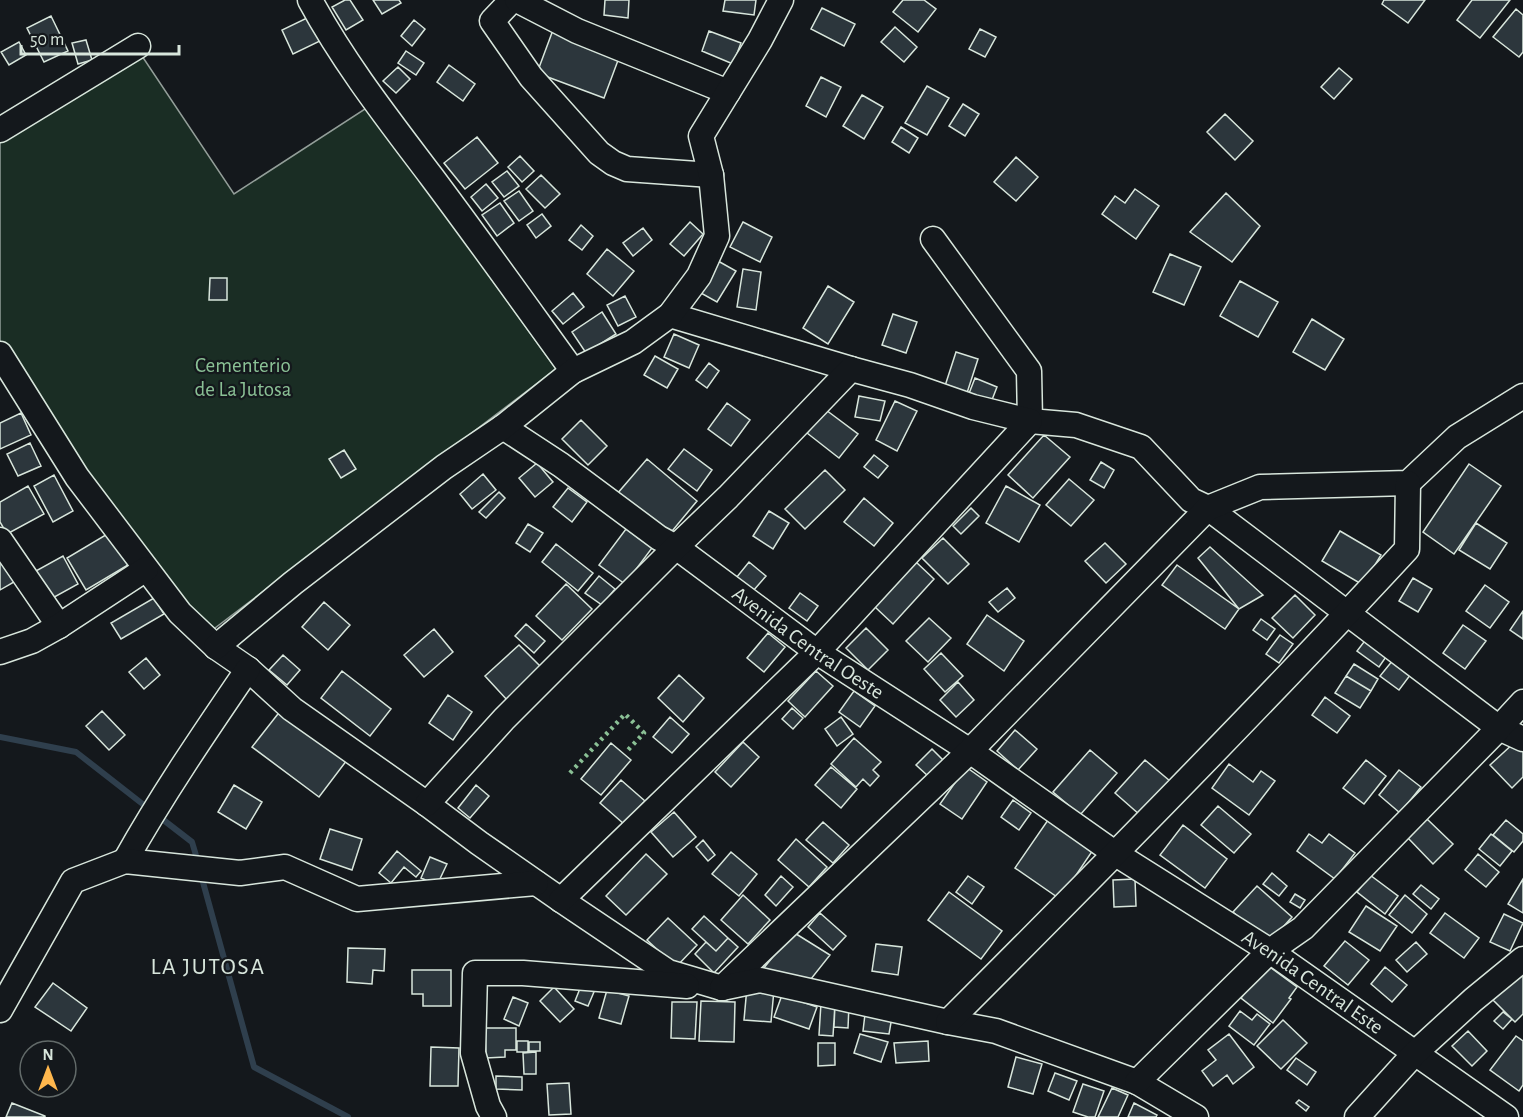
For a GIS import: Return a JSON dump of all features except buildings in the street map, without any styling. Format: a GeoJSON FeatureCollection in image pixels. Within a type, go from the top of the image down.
{"type":"FeatureCollection","features":[{"type":"Feature","properties":{"kind":"street"},"geometry":{"type":"LineString","coordinates":[[310,0],[324,26],[365,87],[573,371]]}},
{"type":"Feature","properties":{"kind":"street"},"geometry":{"type":"LineString","coordinates":[[319,0],[324,26]]}},
{"type":"Feature","properties":{"kind":"street"},"geometry":{"type":"LineString","coordinates":[[512,0],[492,21],[531,77],[599,153],[627,169],[711,175]]}},
{"type":"Feature","properties":{"kind":"street"},"geometry":{"type":"LineString","coordinates":[[517,0],[577,31],[728,92]]}},
{"type":"Feature","properties":{"kind":"street"},"geometry":{"type":"LineString","coordinates":[[216,647],[293,583],[435,474],[503,427],[573,371],[633,342],[670,315],[699,276],[717,236],[711,175],[701,136],[760,40],[781,0]]}},
{"type":"Feature","properties":{"kind":"street"},"geometry":{"type":"LineString","coordinates":[[0,130],[138,46]]}},
{"type":"Feature","properties":{"kind":"street"},"geometry":{"type":"LineString","coordinates":[[561,900],[818,652],[1030,421],[1029,372],[933,239]]}},
{"type":"Feature","properties":{"kind":"street"},"geometry":{"type":"LineString","coordinates":[[670,315],[910,385],[973,407],[1030,421],[1076,425],[1141,447],[1191,500],[1208,508],[1499,728],[1523,740]]}},
{"type":"Feature","properties":{"kind":"street"},"geometry":{"type":"LineString","coordinates":[[0,354],[77,477],[180,613],[216,647],[248,669],[292,709],[561,900],[668,972],[722,988]]}},
{"type":"Feature","properties":{"kind":"street"},"geometry":{"type":"LineString","coordinates":[[427,804],[504,720],[728,497],[851,369]]}},
{"type":"Feature","properties":{"kind":"street"},"geometry":{"type":"LineString","coordinates":[[722,988],[970,751],[1208,508],[1260,487],[1408,483],[1457,436],[1523,396]]}},
{"type":"Feature","properties":{"kind":"street","name":"Avenida Central Oeste"},"geometry":{"type":"LineString","coordinates":[[503,427],[561,465],[659,538],[676,547],[818,652],[970,751],[1116,854]]}},
{"type":"Feature","properties":{"kind":"street"},"geometry":{"type":"LineString","coordinates":[[948,1022],[1116,854],[1407,549],[1408,483]]}},
{"type":"Feature","properties":{"kind":"street"},"geometry":{"type":"LineString","coordinates":[[0,540],[59,626]]}},
{"type":"Feature","properties":{"kind":"street"},"geometry":{"type":"LineString","coordinates":[[0,652],[32,641],[59,626],[146,569]]}},
{"type":"Feature","properties":{"kind":"street"},"geometry":{"type":"LineString","coordinates":[[125,861],[196,744],[248,669]]}},
{"type":"Feature","properties":{"kind":"street"},"geometry":{"type":"LineString","coordinates":[[1137,1082],[1270,951],[1303,928],[1523,702]]}},
{"type":"Feature","properties":{"kind":"street","name":"Avenida Central Este"},"geometry":{"type":"LineString","coordinates":[[1116,854],[1270,951],[1506,1117]]}},
{"type":"Feature","properties":{"kind":"street"},"geometry":{"type":"LineString","coordinates":[[0,1010],[73,881],[125,861],[240,873],[285,867],[357,899],[536,883]]}},
{"type":"Feature","properties":{"kind":"street"},"geometry":{"type":"LineString","coordinates":[[1357,1117],[1415,1053],[1473,1000],[1523,959]]}},
{"type":"Feature","properties":{"kind":"street"},"geometry":{"type":"LineString","coordinates":[[494,1117],[488,1106],[473,1053],[475,973],[523,973],[722,988],[760,980],[996,1031],[1137,1082],[1196,1117]]}},
{"type":"Feature","properties":{"kind":"green space","name":"Cementerio de La Jutosa"},"geometry":{"type":"Polygon","coordinates":[[[142,56],[234,194],[368,107],[556,369],[211,631],[185,606],[81,469],[0,341],[0,141],[142,56]]]}},
{"type":"Feature","properties":{"kind":"waterway"},"geometry":{"type":"LineString","coordinates":[[0,737],[76,752],[149,809]]}},
{"type":"Feature","properties":{"kind":"waterway"},"geometry":{"type":"LineString","coordinates":[[157,815],[192,842],[198,862]]}},
{"type":"Feature","properties":{"kind":"waterway"},"geometry":{"type":"LineString","coordinates":[[201,875],[254,1067],[348,1117]]}},
{"type":"Feature","properties":{"kind":"hedge"},"geometry":{"type":"LineString","coordinates":[[570,773],[625,714],[644,733],[628,750]]}},
{"type":"Feature","properties":{"kind":"district","name":"LA JUTOSA"},"geometry":{"type":"Point","coordinates":[208,966]}}]}
